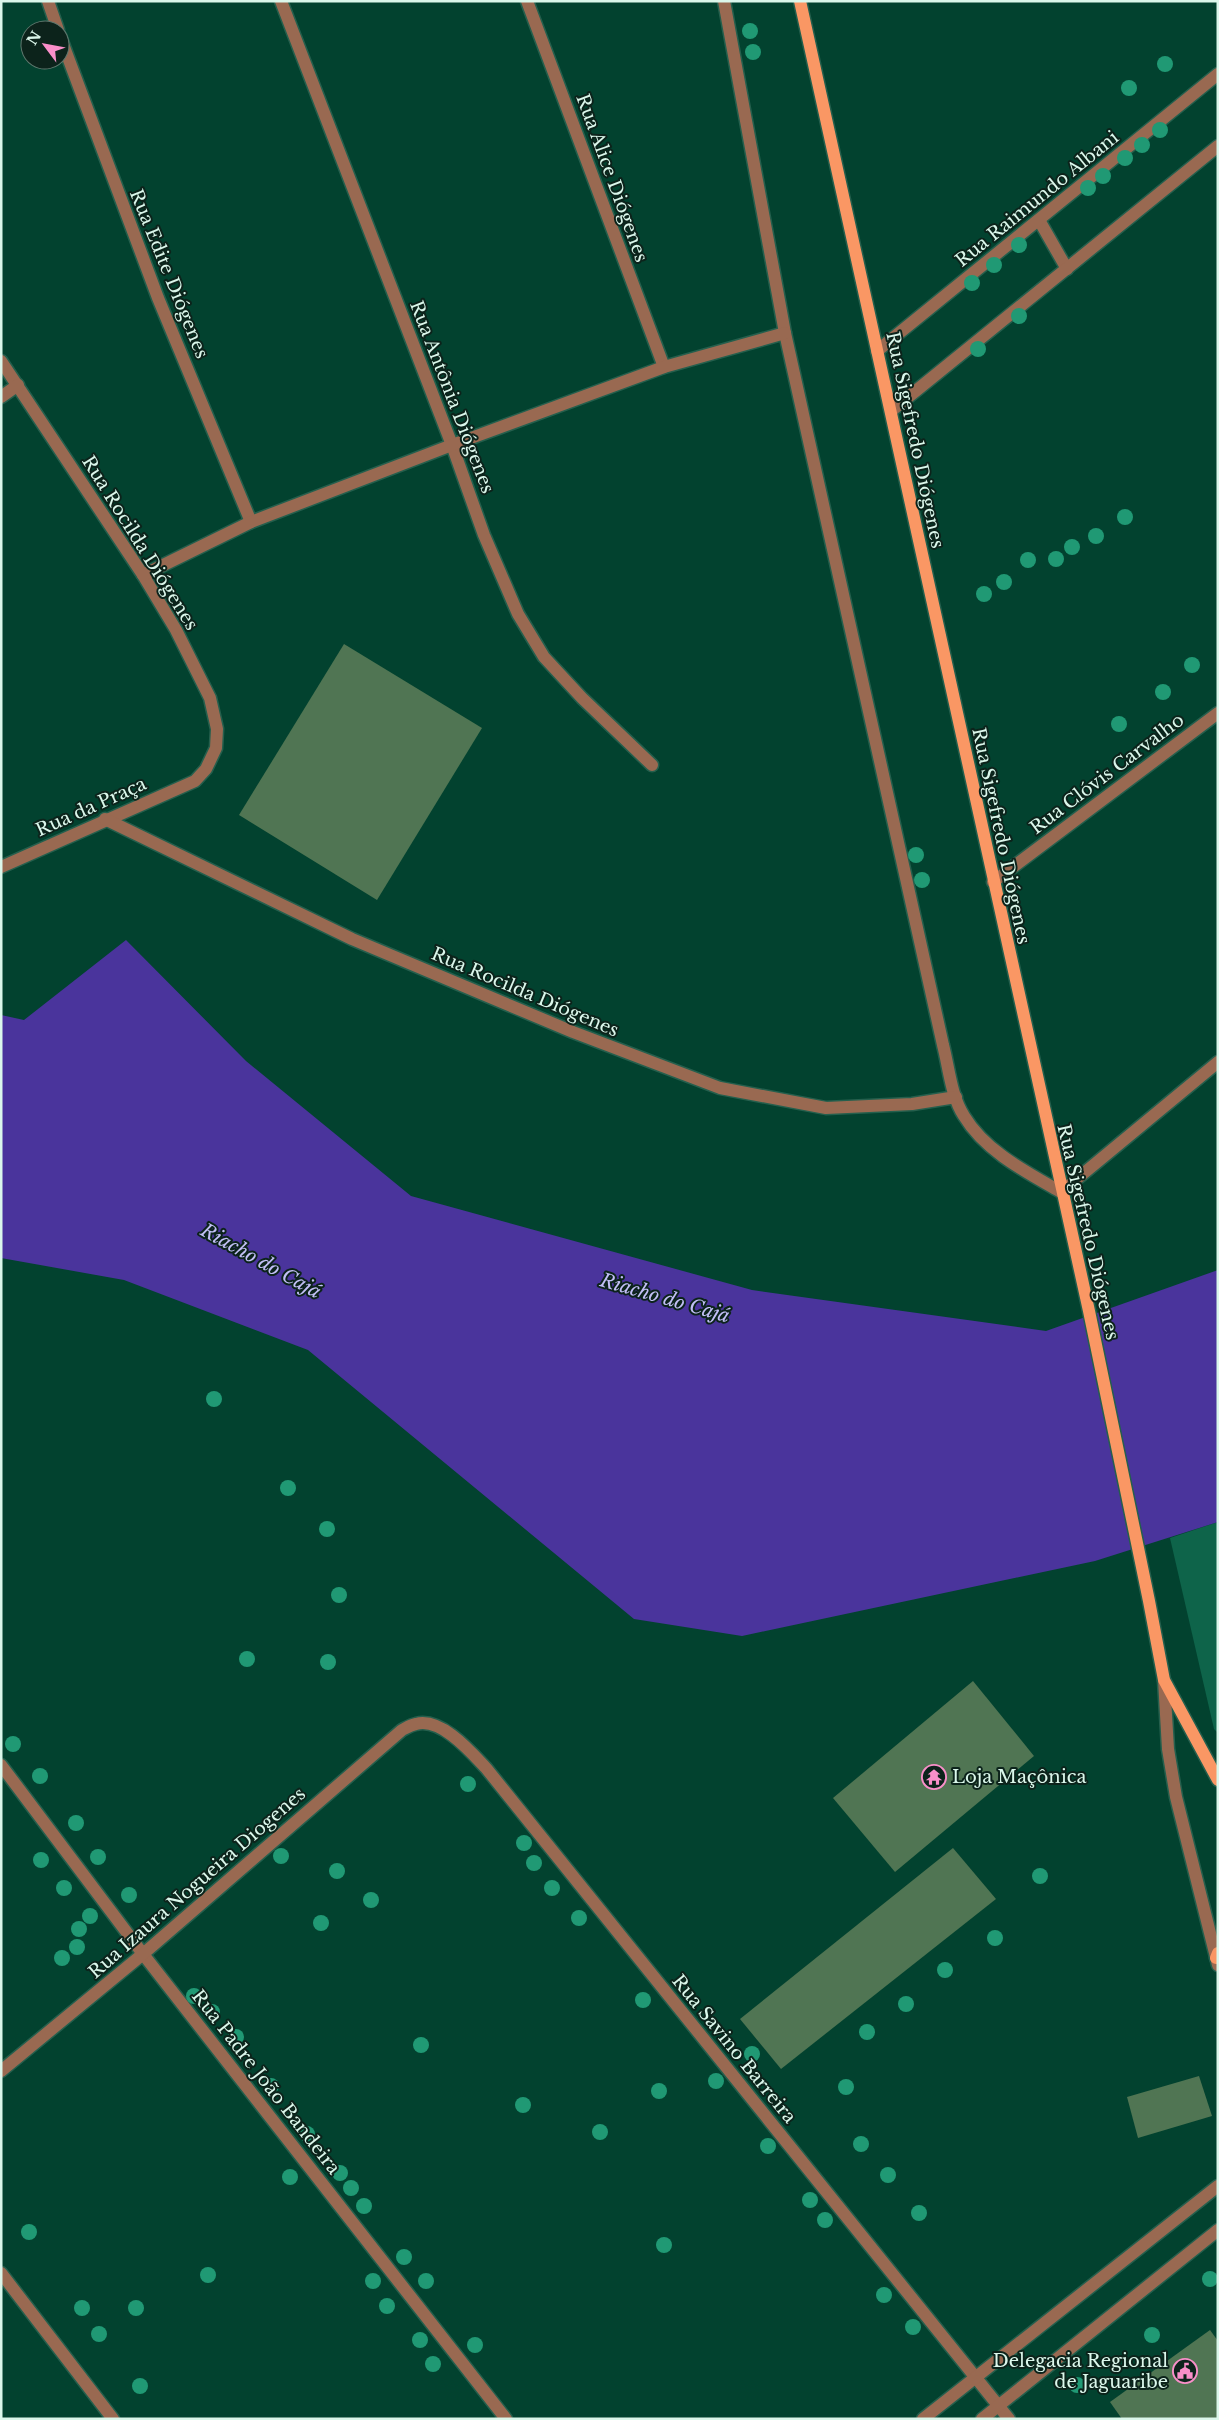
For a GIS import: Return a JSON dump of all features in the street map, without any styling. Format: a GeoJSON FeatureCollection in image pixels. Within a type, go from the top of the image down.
{"type":"FeatureCollection","features":[{"type":"Feature","properties":{"kind":"main road","name":"Rua Sigefredo Diógenes"},"geometry":{"type":"LineString","coordinates":[[800,1],[1061,1192],[1089,1311],[1164,1680],[1218,1780]]}},
{"type":"Feature","properties":{"kind":"street"},"geometry":{"type":"LineString","coordinates":[[48,1],[55,20]]}},
{"type":"Feature","properties":{"kind":"street","name":"Rua Antônia Diógenes"},"geometry":{"type":"LineString","coordinates":[[281,1],[452,445],[484,535],[518,614],[544,657],[582,698],[652,765]]}},
{"type":"Feature","properties":{"kind":"street","name":"Rua Alice Diógenes"},"geometry":{"type":"LineString","coordinates":[[527,1],[664,367]]}},
{"type":"Feature","properties":{"kind":"street"},"geometry":{"type":"LineString","coordinates":[[724,1],[785,333],[956,1097],[964,1116],[986,1143],[1022,1169],[1061,1192],[1218,1062]]}},
{"type":"Feature","properties":{"kind":"street","name":"Rua Edite Diógenes"},"geometry":{"type":"LineString","coordinates":[[70,63],[158,298],[251,522]]}},
{"type":"Feature","properties":{"kind":"street","name":"Rua Raimundo Albani"},"geometry":{"type":"LineString","coordinates":[[878,351],[1218,74]]}},
{"type":"Feature","properties":{"kind":"street"},"geometry":{"type":"LineString","coordinates":[[891,411],[1218,146]]}},
{"type":"Feature","properties":{"kind":"street"},"geometry":{"type":"LineString","coordinates":[[1039,220],[1067,269]]}},
{"type":"Feature","properties":{"kind":"street"},"geometry":{"type":"LineString","coordinates":[[144,575],[251,522],[452,445],[664,367],[785,333]]}},
{"type":"Feature","properties":{"kind":"street","name":"Rua Rocilda Diógenes"},"geometry":{"type":"LineString","coordinates":[[1,361],[144,575],[176,630],[210,698],[217,729],[216,748],[206,769],[195,781]]}},
{"type":"Feature","properties":{"kind":"street"},"geometry":{"type":"LineString","coordinates":[[1,397],[18,385]]}},
{"type":"Feature","properties":{"kind":"street","name":"Rua Clóvis Carvalho"},"geometry":{"type":"LineString","coordinates":[[993,882],[1218,713]]}},
{"type":"Feature","properties":{"kind":"street","name":"Rua da Praça"},"geometry":{"type":"LineString","coordinates":[[1,867],[105,819],[195,781]]}},
{"type":"Feature","properties":{"kind":"street","name":"Rua Rocilda Diógenes"},"geometry":{"type":"LineString","coordinates":[[105,819],[352,939],[573,1032],[720,1088],[826,1108],[912,1104],[956,1097]]}},
{"type":"Feature","properties":{"kind":"street"},"geometry":{"type":"LineString","coordinates":[[1164,1680],[1168,1749],[1176,1797],[1217,1959]]}},
{"type":"Feature","properties":{"kind":"street","name":"Rua Izaura Nogueira Diogenes"},"geometry":{"type":"LineString","coordinates":[[1,2071],[143,1954],[402,1730],[417,1723]]}},
{"type":"Feature","properties":{"kind":"street","name":"Rua Savino Barreira"},"geometry":{"type":"LineString","coordinates":[[417,1723],[432,1725],[444,1731],[462,1743],[486,1768],[1009,2419]]}},
{"type":"Feature","properties":{"kind":"street","name":"Rua Padre João Bandeira"},"geometry":{"type":"LineString","coordinates":[[1,1765],[143,1954],[506,2419]]}},
{"type":"Feature","properties":{"kind":"street"},"geometry":{"type":"LineString","coordinates":[[923,2419],[1218,2186]]}},
{"type":"Feature","properties":{"kind":"street"},"geometry":{"type":"LineString","coordinates":[[982,2419],[1218,2230]]}},
{"type":"Feature","properties":{"kind":"street"},"geometry":{"type":"LineString","coordinates":[[1,2273],[113,2419]]}},
{"type":"Feature","properties":{"kind":"green space"},"geometry":{"type":"Polygon","coordinates":[[[1218,1522],[1218,1733],[1214,1729],[1170,1538],[1218,1522]]]}},
{"type":"Feature","properties":{"kind":"water","name":"Riacho do Cajá"},"geometry":{"type":"Polygon","coordinates":[[[126,940],[246,1061],[411,1196],[752,1290],[1046,1331],[1218,1270],[1218,1522],[1095,1561],[742,1636],[634,1619],[308,1350],[124,1280],[1,1258],[1,1015],[24,1020],[126,940]]]}},
{"type":"Feature","properties":{"kind":"building"},"geometry":{"type":"Polygon","coordinates":[[[344,644],[482,728],[377,900],[239,815],[344,644]]]}},
{"type":"Feature","properties":{"kind":"building","name":"Loja Maçônica"},"geometry":{"type":"Polygon","coordinates":[[[973,1681],[1034,1756],[895,1872],[833,1798],[973,1681]]]}},
{"type":"Feature","properties":{"kind":"building"},"geometry":{"type":"Polygon","coordinates":[[[953,1848],[996,1899],[781,2069],[740,2019],[953,1848]]]}},
{"type":"Feature","properties":{"kind":"building"},"geometry":{"type":"Polygon","coordinates":[[[1199,2076],[1212,2116],[1138,2138],[1127,2097],[1199,2076]]]}},
{"type":"Feature","properties":{"kind":"building","name":"Delegacia Regional de Jaguaribe"},"geometry":{"type":"Polygon","coordinates":[[[1210,2330],[1218,2341],[1218,2419],[1122,2419],[1110,2402],[1210,2330]]]}},
{"type":"Feature","properties":{"kind":"place","name":"Loja Maçônica"},"geometry":{"type":"Point","coordinates":[934,1777]}},
{"type":"Feature","properties":{"kind":"place","name":"Delegacia Regional de Jaguaribe"},"geometry":{"type":"Point","coordinates":[1185,2371]}}]}
